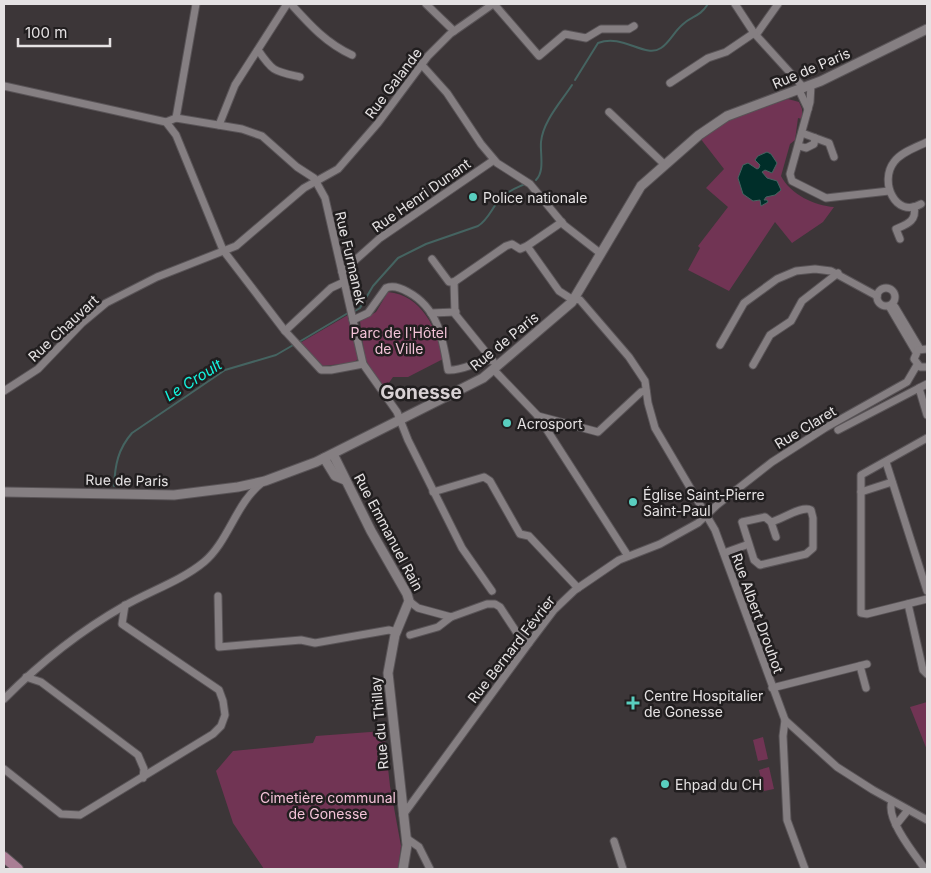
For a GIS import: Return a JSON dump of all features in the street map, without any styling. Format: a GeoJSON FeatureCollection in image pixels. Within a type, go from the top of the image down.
{"type":"FeatureCollection","features":[{"type":"Feature","properties":{"kind":"main road"},"geometry":{"type":"LineString","coordinates":[[4,857],[18,869]]}},
{"type":"Feature","properties":{"kind":"street"},"geometry":{"type":"LineString","coordinates":[[176,118],[196,4]]}},
{"type":"Feature","properties":{"kind":"street"},"geometry":{"type":"LineString","coordinates":[[219,125],[235,85],[287,4]]}},
{"type":"Feature","properties":{"kind":"street"},"geometry":{"type":"LineString","coordinates":[[291,4],[320,36],[334,47],[352,55]]}},
{"type":"Feature","properties":{"kind":"street"},"geometry":{"type":"LineString","coordinates":[[426,4],[454,31]]}},
{"type":"Feature","properties":{"kind":"street"},"geometry":{"type":"LineString","coordinates":[[494,4],[539,56],[565,34],[586,38],[601,29],[629,30],[634,26]]}},
{"type":"Feature","properties":{"kind":"street","name":"Rue Galande"},"geometry":{"type":"LineString","coordinates":[[294,197],[338,169],[399,96],[421,64],[454,31],[494,4]]}},
{"type":"Feature","properties":{"kind":"street"},"geometry":{"type":"LineString","coordinates":[[735,4],[755,34],[805,88],[808,109],[790,177],[795,183],[820,197],[832,198],[889,191]]}},
{"type":"Feature","properties":{"kind":"street"},"geometry":{"type":"LineString","coordinates":[[670,84],[708,58],[726,52],[755,34],[778,4]]}},
{"type":"Feature","properties":{"kind":"street","name":"Rue de Paris"},"geometry":{"type":"LineString","coordinates":[[4,492],[174,495],[238,487],[265,481],[333,454],[400,420],[492,366],[543,329],[574,298],[635,193],[664,164],[699,135],[727,116],[805,88],[927,29]]}},
{"type":"Feature","properties":{"kind":"street"},"geometry":{"type":"LineString","coordinates":[[258,50],[270,68],[276,72],[300,77]]}},
{"type":"Feature","properties":{"kind":"street"},"geometry":{"type":"LineString","coordinates":[[421,64],[448,93],[494,160],[530,184],[562,222],[600,253]]}},
{"type":"Feature","properties":{"kind":"street"},"geometry":{"type":"LineString","coordinates":[[4,86],[156,118],[166,122],[176,135],[223,250],[285,331],[321,370],[364,364]]}},
{"type":"Feature","properties":{"kind":"street"},"geometry":{"type":"LineString","coordinates":[[805,88],[808,109]]}},
{"type":"Feature","properties":{"kind":"street"},"geometry":{"type":"LineString","coordinates":[[609,112],[664,164]]}},
{"type":"Feature","properties":{"kind":"street"},"geometry":{"type":"LineString","coordinates":[[166,122],[176,118],[219,125],[262,136],[317,181]]}},
{"type":"Feature","properties":{"kind":"street"},"geometry":{"type":"LineString","coordinates":[[802,133],[829,143],[834,157]]}},
{"type":"Feature","properties":{"kind":"street"},"geometry":{"type":"LineString","coordinates":[[799,146],[806,148],[814,144],[815,138]]}},
{"type":"Feature","properties":{"kind":"street"},"geometry":{"type":"LineString","coordinates":[[900,239],[896,229],[912,220],[917,206],[908,208],[897,203],[889,191],[889,172],[894,161],[927,142]]}},
{"type":"Feature","properties":{"kind":"street","name":"Rue Henri Dunant"},"geometry":{"type":"LineString","coordinates":[[342,272],[380,238],[494,160]]}},
{"type":"Feature","properties":{"kind":"street","name":"Rue Furmanek"},"geometry":{"type":"LineString","coordinates":[[317,181],[325,198],[364,364],[397,412],[433,492],[462,548],[492,591]]}},
{"type":"Feature","properties":{"kind":"street","name":"Rue Chauvart"},"geometry":{"type":"LineString","coordinates":[[4,391],[38,369],[82,323],[121,294],[236,246],[294,197]]}},
{"type":"Feature","properties":{"kind":"street"},"geometry":{"type":"LineString","coordinates":[[432,259],[449,282],[454,282],[506,246],[512,244],[520,248],[527,246],[562,222]]}},
{"type":"Feature","properties":{"kind":"street","name":"Rue Albert Drouhot"},"geometry":{"type":"LineString","coordinates":[[527,246],[552,283],[566,296],[580,300],[629,357],[645,381],[651,417],[660,438],[707,514],[724,554],[785,720]]}},
{"type":"Feature","properties":{"kind":"street"},"geometry":{"type":"LineString","coordinates":[[720,344],[744,304],[786,274],[815,269],[838,273],[866,292],[877,296],[880,304],[891,305]]}},
{"type":"Feature","properties":{"kind":"street"},"geometry":{"type":"LineString","coordinates":[[753,365],[770,335],[791,321],[802,301],[838,273]]}},
{"type":"Feature","properties":{"kind":"street"},"geometry":{"type":"LineString","coordinates":[[285,331],[331,288],[344,282]]}},
{"type":"Feature","properties":{"kind":"street"},"geometry":{"type":"LineString","coordinates":[[454,282],[458,320],[483,351],[492,366],[538,416],[583,490],[628,556]]}},
{"type":"Feature","properties":{"kind":"street"},"geometry":{"type":"LineString","coordinates":[[353,320],[368,313],[383,290],[388,286],[402,289],[427,302],[443,340],[448,370],[468,367],[476,362],[492,366]]}},
{"type":"Feature","properties":{"kind":"street"},"geometry":{"type":"LineString","coordinates":[[877,296],[882,289],[891,290],[895,297],[891,305]]}},
{"type":"Feature","properties":{"kind":"street"},"geometry":{"type":"LineString","coordinates":[[891,305],[921,350],[914,359],[917,365],[927,366]]}},
{"type":"Feature","properties":{"kind":"street"},"geometry":{"type":"LineString","coordinates":[[431,313],[456,312]]}},
{"type":"Feature","properties":{"kind":"street","name":"Rue Claret"},"geometry":{"type":"LineString","coordinates":[[707,514],[743,483],[772,462],[907,382],[917,365]]}},
{"type":"Feature","properties":{"kind":"street"},"geometry":{"type":"LineString","coordinates":[[838,430],[927,384]]}},
{"type":"Feature","properties":{"kind":"street"},"geometry":{"type":"LineString","coordinates":[[919,388],[927,416]]}},
{"type":"Feature","properties":{"kind":"street"},"geometry":{"type":"LineString","coordinates":[[538,416],[598,432],[641,392],[646,391]]}},
{"type":"Feature","properties":{"kind":"street"},"geometry":{"type":"LineString","coordinates":[[927,438],[861,475],[861,613],[863,615],[927,599]]}},
{"type":"Feature","properties":{"kind":"street","name":"Rue Emmanuel Rain"},"geometry":{"type":"LineString","coordinates":[[333,454],[371,531],[407,594],[409,601],[418,608],[451,617]]}},
{"type":"Feature","properties":{"kind":"street"},"geometry":{"type":"LineString","coordinates":[[324,458],[335,476],[345,480]]}},
{"type":"Feature","properties":{"kind":"street"},"geometry":{"type":"LineString","coordinates":[[886,462],[927,591]]}},
{"type":"Feature","properties":{"kind":"street"},"geometry":{"type":"LineString","coordinates":[[433,492],[484,477],[490,481],[520,534],[529,536],[578,588]]}},
{"type":"Feature","properties":{"kind":"street"},"geometry":{"type":"LineString","coordinates":[[4,699],[26,677],[103,618],[204,562],[249,496],[265,481]]}},
{"type":"Feature","properties":{"kind":"street"},"geometry":{"type":"LineString","coordinates":[[861,492],[892,482]]}},
{"type":"Feature","properties":{"kind":"street"},"geometry":{"type":"LineString","coordinates":[[238,487],[248,492],[249,496]]}},
{"type":"Feature","properties":{"kind":"street"},"geometry":{"type":"LineString","coordinates":[[771,522],[783,519],[801,509],[807,508],[811,510],[814,518],[813,548],[811,552],[760,565],[754,560],[742,522],[764,516],[771,522],[776,537]]}},
{"type":"Feature","properties":{"kind":"street","name":"Rue Bernard Février"},"geometry":{"type":"LineString","coordinates":[[402,816],[554,610],[578,588],[628,556],[688,530],[707,514]]}},
{"type":"Feature","properties":{"kind":"street"},"geometry":{"type":"LineString","coordinates":[[724,554],[749,544]]}},
{"type":"Feature","properties":{"kind":"street"},"geometry":{"type":"LineString","coordinates":[[218,596],[220,647],[301,640],[315,643],[389,630],[396,632]]}},
{"type":"Feature","properties":{"kind":"street","name":"Rue du Thillay"},"geometry":{"type":"LineString","coordinates":[[403,869],[407,848],[402,816],[388,673],[396,632],[409,601]]}},
{"type":"Feature","properties":{"kind":"street"},"geometry":{"type":"LineString","coordinates":[[410,635],[438,628],[451,617],[487,604],[495,604],[500,607],[519,636],[529,643]]}},
{"type":"Feature","properties":{"kind":"street"},"geometry":{"type":"LineString","coordinates":[[908,604],[923,670],[927,674]]}},
{"type":"Feature","properties":{"kind":"street"},"geometry":{"type":"LineString","coordinates":[[122,624],[125,605]]}},
{"type":"Feature","properties":{"kind":"street"},"geometry":{"type":"LineString","coordinates":[[4,769],[50,808],[69,816],[87,812],[213,734],[221,726],[225,710],[218,690],[122,624],[103,618]]}},
{"type":"Feature","properties":{"kind":"street"},"geometry":{"type":"LineString","coordinates":[[772,688],[864,665],[866,688]]}},
{"type":"Feature","properties":{"kind":"street"},"geometry":{"type":"LineString","coordinates":[[26,677],[41,682],[138,756],[144,769],[143,778]]}},
{"type":"Feature","properties":{"kind":"street"},"geometry":{"type":"LineString","coordinates":[[785,720],[837,767],[892,802],[927,820]]}},
{"type":"Feature","properties":{"kind":"street"},"geometry":{"type":"LineString","coordinates":[[785,720],[783,745],[787,820],[805,869]]}},
{"type":"Feature","properties":{"kind":"street"},"geometry":{"type":"LineString","coordinates":[[400,797],[414,800]]}},
{"type":"Feature","properties":{"kind":"street"},"geometry":{"type":"LineString","coordinates":[[892,802],[891,814],[896,825],[925,869]]}},
{"type":"Feature","properties":{"kind":"street"},"geometry":{"type":"LineString","coordinates":[[896,825],[908,810]]}},
{"type":"Feature","properties":{"kind":"street"},"geometry":{"type":"LineString","coordinates":[[406,838],[419,847],[430,869]]}},
{"type":"Feature","properties":{"kind":"street"},"geometry":{"type":"LineString","coordinates":[[614,841],[623,869]]}},
{"type":"Feature","properties":{"kind":"green space"},"geometry":{"type":"Polygon","coordinates":[[[788,99],[799,102],[802,109],[802,119],[798,118],[795,140],[790,144],[781,176],[790,188],[804,198],[834,207],[823,222],[792,243],[775,222],[729,291],[688,270],[700,248],[698,246],[728,207],[706,188],[724,169],[700,138],[720,122],[788,99]]]}},
{"type":"Feature","properties":{"kind":"green space","name":"Parc de l'Hôtel de Ville"},"geometry":{"type":"Polygon","coordinates":[[[388,292],[410,300],[426,315],[437,336],[445,358],[408,377],[393,377],[384,390],[365,359],[360,321],[376,312],[388,292]]]}},
{"type":"Feature","properties":{"kind":"green space"},"geometry":{"type":"Polygon","coordinates":[[[348,315],[359,358],[353,363],[321,366],[300,343],[348,315]]]}},
{"type":"Feature","properties":{"kind":"green space"},"geometry":{"type":"Polygon","coordinates":[[[927,702],[927,750],[910,707],[927,702]]]}},
{"type":"Feature","properties":{"kind":"green space","name":"Cimetière communal de Gonesse"},"geometry":{"type":"Polygon","coordinates":[[[384,731],[390,786],[401,846],[398,869],[264,869],[233,823],[216,771],[233,751],[313,743],[316,736],[384,731]]]}},
{"type":"Feature","properties":{"kind":"green space"},"geometry":{"type":"Polygon","coordinates":[[[763,737],[768,759],[758,761],[753,740],[763,737]]]}},
{"type":"Feature","properties":{"kind":"green space"},"geometry":{"type":"Polygon","coordinates":[[[769,767],[774,789],[764,791],[759,770],[769,767]]]}},
{"type":"Feature","properties":{"kind":"shaded area"},"geometry":{"type":"Polygon","coordinates":[[[767,152],[771,154],[777,163],[772,173],[765,170],[762,172],[767,178],[777,181],[781,190],[775,195],[766,197],[764,200],[768,202],[761,206],[760,200],[753,201],[743,194],[738,178],[743,165],[748,163],[757,169],[759,168],[760,165],[755,160],[758,156],[767,152]]]}},
{"type":"Feature","properties":{"kind":"waterway","name":"Le Croult"},"geometry":{"type":"LineString","coordinates":[[575,80],[598,43],[616,41],[641,49],[655,51],[664,46],[682,25],[702,12],[708,4]]}},
{"type":"Feature","properties":{"kind":"waterway","name":"Le Croult"},"geometry":{"type":"LineString","coordinates":[[536,180],[541,167],[542,134],[553,112],[572,85]]}},
{"type":"Feature","properties":{"kind":"waterway","name":"Le Croult"},"geometry":{"type":"LineString","coordinates":[[355,311],[360,308],[373,286],[398,258],[426,244],[478,226],[485,220],[503,196],[525,184]]}},
{"type":"Feature","properties":{"kind":"waterway","name":"Le Croult"},"geometry":{"type":"LineString","coordinates":[[299,342],[348,313]]}},
{"type":"Feature","properties":{"kind":"waterway","name":"Le Croult"},"geometry":{"type":"LineString","coordinates":[[114,486],[118,458],[123,445],[132,433],[225,370],[276,355],[295,344]]}},
{"type":"Feature","properties":{"kind":"place","name":"Police nationale"},"geometry":{"type":"Point","coordinates":[473,197]}},
{"type":"Feature","properties":{"kind":"place","name":"Acrosport"},"geometry":{"type":"Point","coordinates":[507,423]}},
{"type":"Feature","properties":{"kind":"place","name":"Église Saint-Pierre Saint-Paul"},"geometry":{"type":"Point","coordinates":[633,502]}},
{"type":"Feature","properties":{"kind":"place","name":"Centre Hospitalier de Gonesse"},"geometry":{"type":"Point","coordinates":[633,703]}},
{"type":"Feature","properties":{"kind":"place","name":"Ehpad du CH"},"geometry":{"type":"Point","coordinates":[665,784]}},
{"type":"Feature","properties":{"kind":"district","name":"Gonesse"},"geometry":{"type":"Point","coordinates":[421,392]}}]}
